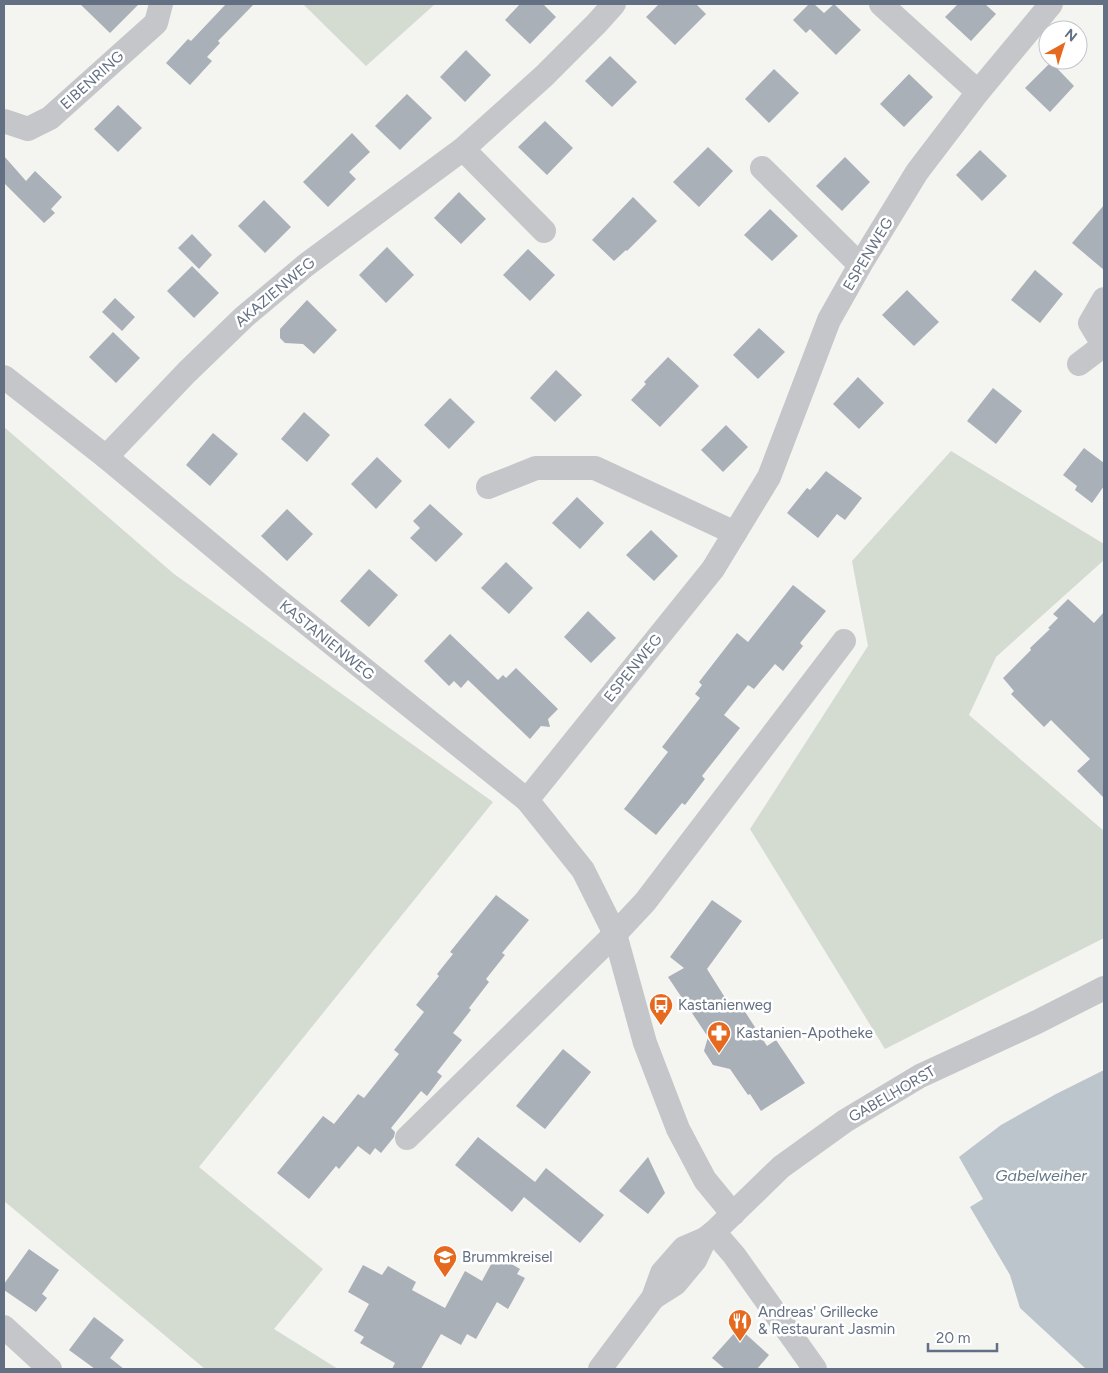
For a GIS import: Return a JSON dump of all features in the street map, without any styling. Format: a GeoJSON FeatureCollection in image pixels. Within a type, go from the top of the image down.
{"type":"FeatureCollection","features":[{"type":"Feature","properties":{"kind":"street","name":"EIBENRING"},"geometry":{"type":"LineString","coordinates":[[4,122],[28,129],[50,118],[156,23],[161,4]]}},
{"type":"Feature","properties":{"kind":"street","name":"AKAZIENWEG"},"geometry":{"type":"LineString","coordinates":[[106,457],[187,372],[244,317],[306,265],[462,149],[544,76],[597,24],[614,4]]}},
{"type":"Feature","properties":{"kind":"street"},"geometry":{"type":"LineString","coordinates":[[881,4],[978,92]]}},
{"type":"Feature","properties":{"kind":"street","name":"ESPENWEG"},"geometry":{"type":"LineString","coordinates":[[527,800],[712,569],[736,534],[769,477],[830,320],[860,265],[917,172],[978,92],[1052,4]]}},
{"type":"Feature","properties":{"kind":"street"},"geometry":{"type":"LineString","coordinates":[[462,149],[544,231]]}},
{"type":"Feature","properties":{"kind":"street"},"geometry":{"type":"LineString","coordinates":[[762,168],[860,265]]}},
{"type":"Feature","properties":{"kind":"street"},"geometry":{"type":"LineString","coordinates":[[1078,364],[1104,346],[1090,323],[1104,299]]}},
{"type":"Feature","properties":{"kind":"street","name":"KASTANIENWEG"},"geometry":{"type":"LineString","coordinates":[[4,377],[106,457],[276,600],[527,800],[583,870],[615,934],[645,1044],[678,1130],[705,1180],[733,1214]]}},
{"type":"Feature","properties":{"kind":"street"},"geometry":{"type":"LineString","coordinates":[[488,487],[536,468],[595,468],[736,534]]}},
{"type":"Feature","properties":{"kind":"street"},"geometry":{"type":"LineString","coordinates":[[407,1138],[615,934],[644,902],[844,641]]}},
{"type":"Feature","properties":{"kind":"street","name":"GABELHORST"},"geometry":{"type":"LineString","coordinates":[[600,1369],[653,1298],[675,1284],[695,1260],[709,1235],[781,1167],[845,1121],[920,1076],[1037,1022],[1104,988]]}},
{"type":"Feature","properties":{"kind":"street"},"geometry":{"type":"LineString","coordinates":[[709,1235],[734,1255],[815,1369]]}},
{"type":"Feature","properties":{"kind":"street"},"geometry":{"type":"LineString","coordinates":[[4,1327],[50,1369]]}},
{"type":"Feature","properties":{"kind":"shaded area"},"geometry":{"type":"Polygon","coordinates":[[[303,4],[435,4],[366,66],[303,4]]]}},
{"type":"Feature","properties":{"kind":"shaded area"},"geometry":{"type":"Polygon","coordinates":[[[4,427],[174,574],[493,802],[199,1167],[323,1269],[274,1329],[338,1369],[205,1369],[4,1201],[4,427]]]}},
{"type":"Feature","properties":{"kind":"shaded area"},"geometry":{"type":"Polygon","coordinates":[[[951,451],[1104,544],[1104,560],[996,657],[969,715],[1104,831],[1104,938],[885,1049],[750,829],[868,646],[852,561],[951,451]]]}},
{"type":"Feature","properties":{"kind":"water","name":"Gabelweiher"},"geometry":{"type":"Polygon","coordinates":[[[1104,1070],[1104,1369],[1086,1369],[1020,1308],[1010,1275],[970,1207],[983,1199],[959,1157],[1001,1125],[1104,1070]]]}},
{"type":"Feature","properties":{"kind":"building"},"geometry":{"type":"Polygon","coordinates":[[[80,4],[139,4],[110,33],[80,4]]]}},
{"type":"Feature","properties":{"kind":"building"},"geometry":{"type":"Polygon","coordinates":[[[226,4],[254,4],[218,41],[220,43],[207,57],[212,61],[190,85],[166,63],[188,39],[191,41],[226,4]]]}},
{"type":"Feature","properties":{"kind":"building"},"geometry":{"type":"Polygon","coordinates":[[[520,4],[543,4],[556,17],[530,44],[505,20],[520,4]]]}},
{"type":"Feature","properties":{"kind":"building"},"geometry":{"type":"Polygon","coordinates":[[[659,4],[696,4],[706,14],[675,45],[646,17],[659,4]]]}},
{"type":"Feature","properties":{"kind":"building"},"geometry":{"type":"Polygon","coordinates":[[[809,4],[814,4],[824,13],[834,4],[861,30],[836,55],[810,29],[806,33],[793,20],[809,4]]]}},
{"type":"Feature","properties":{"kind":"building"},"geometry":{"type":"Polygon","coordinates":[[[958,4],[985,4],[996,14],[971,41],[945,17],[958,4]]]}},
{"type":"Feature","properties":{"kind":"building"},"geometry":{"type":"Polygon","coordinates":[[[466,50],[491,75],[465,102],[440,77],[466,50]]]}},
{"type":"Feature","properties":{"kind":"building"},"geometry":{"type":"Polygon","coordinates":[[[610,56],[637,82],[612,107],[585,81],[610,56]]]}},
{"type":"Feature","properties":{"kind":"building"},"geometry":{"type":"Polygon","coordinates":[[[774,69],[799,93],[769,123],[745,99],[774,69]]]}},
{"type":"Feature","properties":{"kind":"building"},"geometry":{"type":"Polygon","coordinates":[[[1043,70],[1059,70],[1074,86],[1050,112],[1025,88],[1043,70]]]}},
{"type":"Feature","properties":{"kind":"building"},"geometry":{"type":"Polygon","coordinates":[[[909,74],[933,97],[904,127],[880,104],[909,74]]]}},
{"type":"Feature","properties":{"kind":"building"},"geometry":{"type":"Polygon","coordinates":[[[407,94],[432,118],[400,150],[375,126],[407,94]]]}},
{"type":"Feature","properties":{"kind":"building"},"geometry":{"type":"Polygon","coordinates":[[[118,105],[142,128],[118,152],[94,129],[118,105]]]}},
{"type":"Feature","properties":{"kind":"building"},"geometry":{"type":"Polygon","coordinates":[[[545,121],[573,148],[547,175],[518,147],[545,121]]]}},
{"type":"Feature","properties":{"kind":"building"},"geometry":{"type":"Polygon","coordinates":[[[352,133],[370,152],[349,172],[356,179],[328,207],[303,182],[352,133]]]}},
{"type":"Feature","properties":{"kind":"building"},"geometry":{"type":"Polygon","coordinates":[[[708,147],[733,171],[699,207],[673,182],[708,147]]]}},
{"type":"Feature","properties":{"kind":"building"},"geometry":{"type":"Polygon","coordinates":[[[980,150],[1007,176],[982,201],[956,175],[980,150]]]}},
{"type":"Feature","properties":{"kind":"building"},"geometry":{"type":"Polygon","coordinates":[[[4,156],[26,181],[35,171],[62,197],[51,209],[55,213],[44,223],[4,183],[4,156]]]}},
{"type":"Feature","properties":{"kind":"building"},"geometry":{"type":"Polygon","coordinates":[[[845,157],[870,182],[842,211],[816,186],[845,157]]]}},
{"type":"Feature","properties":{"kind":"building"},"geometry":{"type":"Polygon","coordinates":[[[459,192],[486,219],[461,244],[434,218],[459,192]]]}},
{"type":"Feature","properties":{"kind":"building"},"geometry":{"type":"Polygon","coordinates":[[[633,197],[657,221],[627,251],[614,261],[592,240],[633,197]]]}},
{"type":"Feature","properties":{"kind":"building"},"geometry":{"type":"Polygon","coordinates":[[[264,200],[291,227],[265,253],[238,226],[264,200]]]}},
{"type":"Feature","properties":{"kind":"building"},"geometry":{"type":"Polygon","coordinates":[[[1104,205],[1104,270],[1072,243],[1104,205]]]}},
{"type":"Feature","properties":{"kind":"building"},"geometry":{"type":"Polygon","coordinates":[[[770,209],[798,236],[772,261],[744,235],[770,209]]]}},
{"type":"Feature","properties":{"kind":"building"},"geometry":{"type":"Polygon","coordinates":[[[192,234],[212,255],[199,269],[178,248],[192,234]]]}},
{"type":"Feature","properties":{"kind":"building"},"geometry":{"type":"Polygon","coordinates":[[[387,247],[414,275],[386,303],[359,275],[387,247]]]}},
{"type":"Feature","properties":{"kind":"building"},"geometry":{"type":"Polygon","coordinates":[[[528,249],[555,275],[530,301],[503,275],[528,249]]]}},
{"type":"Feature","properties":{"kind":"building"},"geometry":{"type":"Polygon","coordinates":[[[192,266],[219,293],[194,318],[167,291],[192,266]]]}},
{"type":"Feature","properties":{"kind":"building"},"geometry":{"type":"Polygon","coordinates":[[[1035,270],[1063,294],[1040,323],[1011,300],[1035,270]]]}},
{"type":"Feature","properties":{"kind":"building"},"geometry":{"type":"Polygon","coordinates":[[[907,290],[939,322],[914,346],[882,315],[907,290]]]}},
{"type":"Feature","properties":{"kind":"building"},"geometry":{"type":"Polygon","coordinates":[[[115,298],[135,317],[122,331],[102,312],[115,298]]]}},
{"type":"Feature","properties":{"kind":"building"},"geometry":{"type":"Polygon","coordinates":[[[307,300],[337,330],[314,354],[303,344],[285,343],[280,338],[280,329],[307,300]]]}},
{"type":"Feature","properties":{"kind":"building"},"geometry":{"type":"Polygon","coordinates":[[[759,328],[785,352],[758,379],[733,355],[759,328]]]}},
{"type":"Feature","properties":{"kind":"building"},"geometry":{"type":"Polygon","coordinates":[[[113,332],[140,358],[116,383],[89,357],[113,332]]]}},
{"type":"Feature","properties":{"kind":"building"},"geometry":{"type":"Polygon","coordinates":[[[668,357],[699,386],[660,427],[631,400],[646,384],[644,382],[668,357]]]}},
{"type":"Feature","properties":{"kind":"building"},"geometry":{"type":"Polygon","coordinates":[[[556,370],[582,395],[555,422],[530,398],[556,370]]]}},
{"type":"Feature","properties":{"kind":"building"},"geometry":{"type":"Polygon","coordinates":[[[858,377],[884,403],[859,429],[833,404],[858,377]]]}},
{"type":"Feature","properties":{"kind":"building"},"geometry":{"type":"Polygon","coordinates":[[[993,388],[1022,411],[996,444],[967,421],[993,388]]]}},
{"type":"Feature","properties":{"kind":"building"},"geometry":{"type":"Polygon","coordinates":[[[450,398],[475,422],[449,449],[424,425],[450,398]]]}},
{"type":"Feature","properties":{"kind":"building"},"geometry":{"type":"Polygon","coordinates":[[[304,412],[330,435],[307,462],[281,439],[304,412]]]}},
{"type":"Feature","properties":{"kind":"building"},"geometry":{"type":"Polygon","coordinates":[[[726,425],[748,447],[723,472],[701,450],[726,425]]]}},
{"type":"Feature","properties":{"kind":"building"},"geometry":{"type":"Polygon","coordinates":[[[213,433],[238,454],[210,486],[186,465],[213,433]]]}},
{"type":"Feature","properties":{"kind":"building"},"geometry":{"type":"Polygon","coordinates":[[[1084,448],[1104,463],[1104,486],[1092,503],[1075,490],[1077,486],[1063,475],[1084,448]]]}},
{"type":"Feature","properties":{"kind":"building"},"geometry":{"type":"Polygon","coordinates":[[[377,457],[402,481],[376,509],[351,484],[377,457]]]}},
{"type":"Feature","properties":{"kind":"building"},"geometry":{"type":"Polygon","coordinates":[[[826,471],[862,498],[845,520],[837,514],[818,538],[787,513],[807,488],[810,490],[826,471]]]}},
{"type":"Feature","properties":{"kind":"building"},"geometry":{"type":"Polygon","coordinates":[[[577,497],[604,523],[580,549],[552,523],[577,497]]]}},
{"type":"Feature","properties":{"kind":"building"},"geometry":{"type":"Polygon","coordinates":[[[430,504],[463,534],[436,562],[410,538],[420,528],[413,521],[430,504]]]}},
{"type":"Feature","properties":{"kind":"building"},"geometry":{"type":"Polygon","coordinates":[[[287,509],[313,534],[287,561],[261,536],[287,509]]]}},
{"type":"Feature","properties":{"kind":"building"},"geometry":{"type":"Polygon","coordinates":[[[651,530],[678,556],[654,581],[626,555],[651,530]]]}},
{"type":"Feature","properties":{"kind":"building"},"geometry":{"type":"Polygon","coordinates":[[[506,562],[533,588],[509,614],[481,588],[506,562]]]}},
{"type":"Feature","properties":{"kind":"building"},"geometry":{"type":"Polygon","coordinates":[[[369,569],[398,595],[369,627],[340,601],[369,569]]]}},
{"type":"Feature","properties":{"kind":"building"},"geometry":{"type":"Polygon","coordinates":[[[793,585],[826,611],[800,643],[803,646],[783,671],[775,664],[754,689],[748,685],[724,715],[740,728],[702,776],[705,779],[685,805],[682,803],[656,835],[624,809],[668,752],[662,747],[700,698],[695,694],[702,685],[699,682],[737,633],[748,642],[793,585]]]}},
{"type":"Feature","properties":{"kind":"building"},"geometry":{"type":"Polygon","coordinates":[[[1068,599],[1094,623],[1104,612],[1104,798],[1077,771],[1090,759],[1051,720],[1044,727],[1011,694],[1014,691],[1003,678],[1050,629],[1048,628],[1058,618],[1053,614],[1068,599]]]}},
{"type":"Feature","properties":{"kind":"building"},"geometry":{"type":"Polygon","coordinates":[[[588,611],[616,638],[591,663],[564,637],[588,611]]]}},
{"type":"Feature","properties":{"kind":"building"},"geometry":{"type":"Polygon","coordinates":[[[450,634],[498,680],[503,675],[506,678],[516,668],[558,709],[548,719],[550,727],[541,726],[530,739],[468,680],[461,688],[454,681],[449,686],[424,661],[450,634]]]}},
{"type":"Feature","properties":{"kind":"building"},"geometry":{"type":"Polygon","coordinates":[[[496,895],[529,920],[502,953],[505,955],[486,979],[489,982],[453,1033],[462,1040],[437,1072],[442,1076],[427,1096],[421,1091],[391,1128],[395,1132],[394,1137],[381,1153],[375,1148],[370,1155],[358,1146],[339,1169],[336,1166],[309,1199],[277,1173],[323,1116],[334,1124],[358,1094],[364,1098],[399,1054],[394,1050],[424,1012],[416,1005],[439,976],[437,974],[453,954],[450,952],[496,895]]]}},
{"type":"Feature","properties":{"kind":"building"},"geometry":{"type":"Polygon","coordinates":[[[712,900],[742,921],[707,969],[734,1012],[742,1007],[767,1046],[776,1040],[805,1083],[761,1111],[730,1069],[713,1065],[704,1051],[708,1037],[668,977],[684,968],[670,957],[712,900]]]}},
{"type":"Feature","properties":{"kind":"building"},"geometry":{"type":"Polygon","coordinates":[[[563,1049],[591,1072],[545,1129],[516,1106],[563,1049]]]}},
{"type":"Feature","properties":{"kind":"building"},"geometry":{"type":"Polygon","coordinates":[[[478,1137],[535,1182],[546,1168],[604,1215],[580,1243],[524,1197],[512,1212],[455,1165],[478,1137]]]}},
{"type":"Feature","properties":{"kind":"building"},"geometry":{"type":"Polygon","coordinates":[[[648,1157],[665,1193],[648,1214],[619,1191],[648,1157]]]}},
{"type":"Feature","properties":{"kind":"building"},"geometry":{"type":"Polygon","coordinates":[[[29,1249],[59,1270],[42,1294],[47,1298],[36,1312],[4,1290],[4,1284],[29,1249]]]}},
{"type":"Feature","properties":{"kind":"building","name":"Brummkreisel"},"geometry":{"type":"Polygon","coordinates":[[[496,1255],[520,1269],[517,1274],[525,1278],[508,1309],[497,1302],[476,1339],[467,1334],[461,1345],[441,1334],[421,1369],[392,1369],[395,1363],[360,1343],[364,1337],[354,1331],[369,1304],[348,1292],[363,1265],[382,1275],[388,1266],[416,1282],[412,1290],[445,1308],[465,1271],[482,1281],[496,1255]]]}},
{"type":"Feature","properties":{"kind":"building"},"geometry":{"type":"Polygon","coordinates":[[[94,1317],[124,1340],[110,1358],[124,1369],[95,1369],[69,1350],[94,1317]]]}},
{"type":"Feature","properties":{"kind":"building","name":"Andreas' Grillecke & Restaurant Jasmin"},"geometry":{"type":"Polygon","coordinates":[[[739,1328],[769,1355],[757,1369],[725,1369],[712,1358],[739,1328]]]}},
{"type":"Feature","properties":{"kind":"place","name":"Kastanienweg"},"geometry":{"type":"Point","coordinates":[661,1026]}},
{"type":"Feature","properties":{"kind":"place","name":"Kastanien-Apotheke"},"geometry":{"type":"Point","coordinates":[719,1054]}},
{"type":"Feature","properties":{"kind":"place","name":"Brummkreisel"},"geometry":{"type":"Point","coordinates":[445,1278]}},
{"type":"Feature","properties":{"kind":"place","name":"Andreas' Grillecke & Restaurant Jasmin"},"geometry":{"type":"Point","coordinates":[740,1342]}}]}
